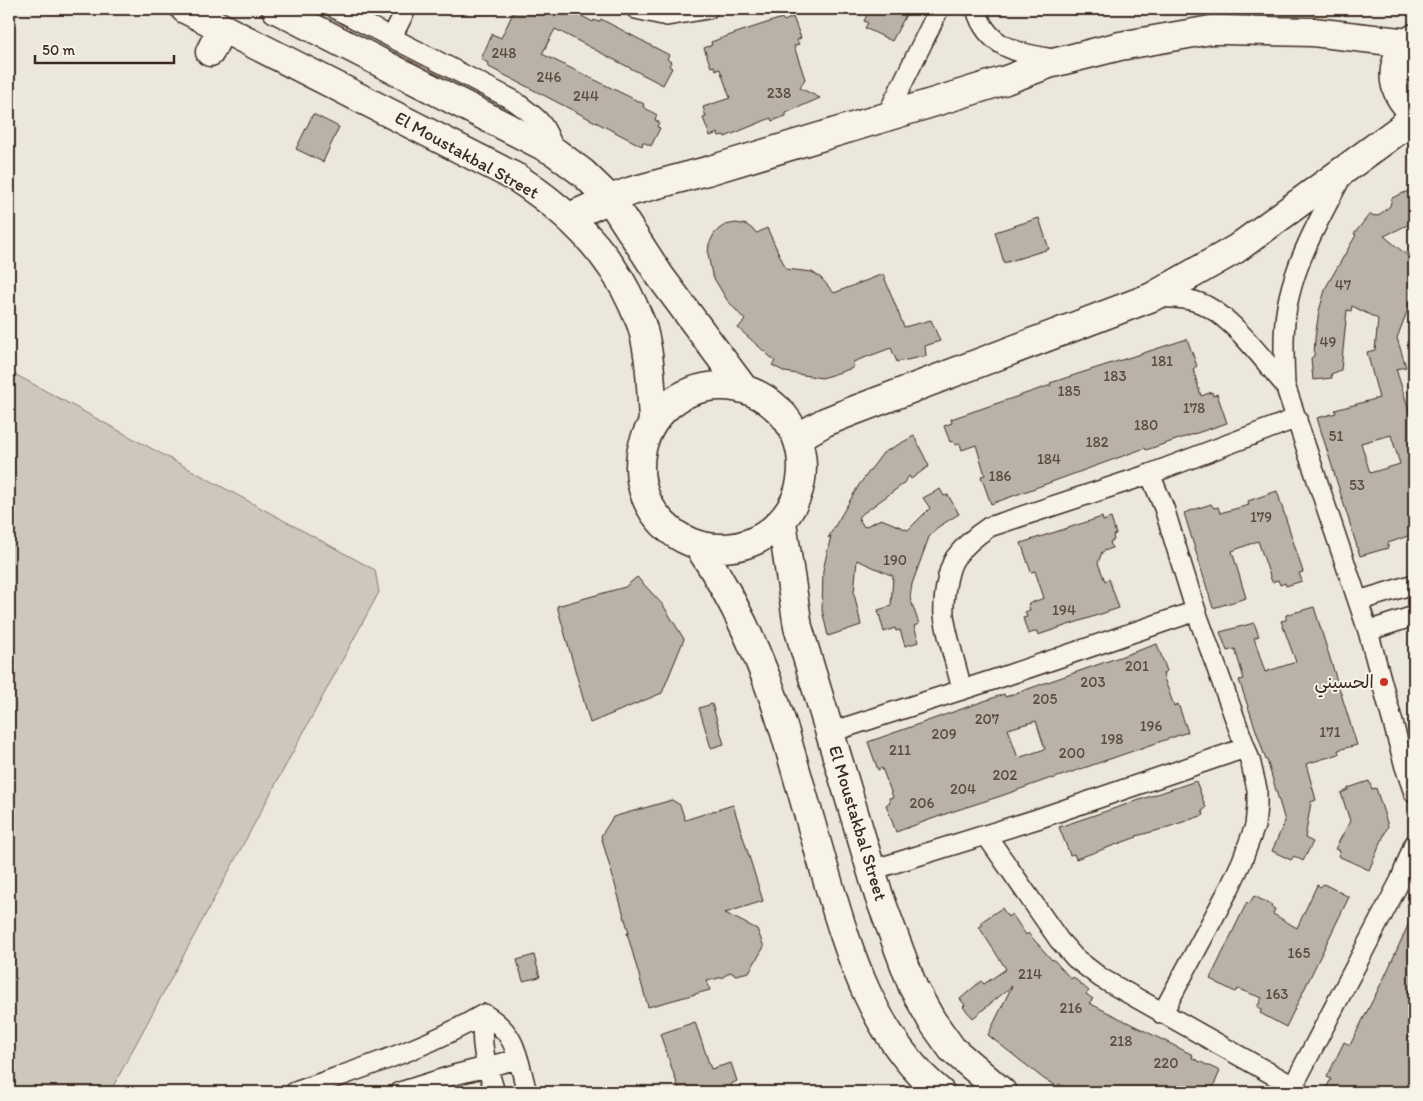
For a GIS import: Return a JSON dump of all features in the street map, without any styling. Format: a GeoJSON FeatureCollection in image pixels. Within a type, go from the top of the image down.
{"type":"FeatureCollection","features":[{"type":"Feature","properties":{"kind":"street","name":"El Moustakbal Street"},"geometry":{"type":"LineString","coordinates":[[185,9],[517,178],[569,218],[603,254],[624,286],[643,329],[649,365],[653,420]]}},
{"type":"Feature","properties":{"kind":"street"},"geometry":{"type":"LineString","coordinates":[[276,9],[555,152],[583,173],[610,199],[660,276],[744,389]]}},
{"type":"Feature","properties":{"kind":"street"},"geometry":{"type":"LineString","coordinates":[[336,9],[513,100],[539,119],[547,131],[555,152]]}},
{"type":"Feature","properties":{"kind":"street"},"geometry":{"type":"LineString","coordinates":[[392,37],[406,9]]}},
{"type":"Feature","properties":{"kind":"street"},"geometry":{"type":"LineString","coordinates":[[636,9],[667,16],[708,9]]}},
{"type":"Feature","properties":{"kind":"street"},"geometry":{"type":"LineString","coordinates":[[886,117],[938,9]]}},
{"type":"Feature","properties":{"kind":"street"},"geometry":{"type":"LineString","coordinates":[[976,9],[985,30],[1004,47],[1062,61]]}},
{"type":"Feature","properties":{"kind":"street"},"geometry":{"type":"LineString","coordinates":[[210,52],[222,28]]}},
{"type":"Feature","properties":{"kind":"street"},"geometry":{"type":"LineString","coordinates":[[569,218],[610,199],[886,117],[1062,61],[1120,46],[1211,30],[1313,32],[1411,40]]}},
{"type":"Feature","properties":{"kind":"street"},"geometry":{"type":"LineString","coordinates":[[797,438],[825,422],[850,412],[1152,297],[1236,250],[1400,129],[1414,114],[1400,97],[1394,78],[1398,58],[1411,40]]}},
{"type":"Feature","properties":{"kind":"street"},"geometry":{"type":"LineString","coordinates":[[1346,168],[1302,257],[1288,298],[1284,346],[1285,385],[1368,631],[1405,767],[1414,793]]}},
{"type":"Feature","properties":{"kind":"street"},"geometry":{"type":"LineString","coordinates":[[1152,297],[1193,300],[1209,307],[1229,322],[1285,385]]}},
{"type":"Feature","properties":{"kind":"street"},"geometry":{"type":"LineString","coordinates":[[715,385],[744,389],[761,396],[776,407],[788,421],[797,438],[801,454],[802,472],[799,490],[782,522],[771,532],[741,546],[723,548],[698,545],[681,538],[666,528],[654,514],[645,498],[640,480],[641,449],[653,420],[667,405],[684,394],[699,388],[715,385]]}},
{"type":"Feature","properties":{"kind":"street"},"geometry":{"type":"LineString","coordinates":[[962,690],[944,614],[949,571],[955,558],[976,536],[989,527],[1150,474],[1297,418]]}},
{"type":"Feature","properties":{"kind":"street"},"geometry":{"type":"LineString","coordinates":[[1150,474],[1164,508],[1196,610],[1254,772],[1257,789],[1255,826],[1250,842],[1230,887],[1162,1014]]}},
{"type":"Feature","properties":{"kind":"street","name":"El Moustakbal Street"},"geometry":{"type":"LineString","coordinates":[[782,522],[798,627],[879,896],[913,987],[932,1021],[952,1049],[1002,1092]]}},
{"type":"Feature","properties":{"kind":"street"},"geometry":{"type":"LineString","coordinates":[[698,545],[726,591],[759,658],[785,733],[845,940],[870,1002],[887,1031],[909,1061],[940,1092]]}},
{"type":"Feature","properties":{"kind":"street"},"geometry":{"type":"LineString","coordinates":[[1358,601],[1414,584]]}},
{"type":"Feature","properties":{"kind":"street"},"geometry":{"type":"LineString","coordinates":[[831,732],[962,690],[1196,610]]}},
{"type":"Feature","properties":{"kind":"street"},"geometry":{"type":"LineString","coordinates":[[1368,631],[1414,616]]}},
{"type":"Feature","properties":{"kind":"street"},"geometry":{"type":"LineString","coordinates":[[872,870],[1037,819],[1245,748]]}},
{"type":"Feature","properties":{"kind":"street"},"geometry":{"type":"LineString","coordinates":[[986,835],[1046,923],[1075,958],[1101,978],[1291,1089],[1400,881],[1414,847]]}},
{"type":"Feature","properties":{"kind":"street"},"geometry":{"type":"LineString","coordinates":[[484,1014],[497,1022],[508,1033],[515,1046],[527,1092]]}},
{"type":"Feature","properties":{"kind":"street"},"geometry":{"type":"LineString","coordinates":[[484,1014],[481,1040],[495,1092]]}},
{"type":"Feature","properties":{"kind":"street"},"geometry":{"type":"LineString","coordinates":[[295,1092],[400,1055],[441,1038],[484,1014]]}},
{"type":"Feature","properties":{"kind":"street"},"geometry":{"type":"LineString","coordinates":[[400,1092],[454,1075],[518,1059]]}},
{"type":"Feature","properties":{"kind":"shaded area"},"geometry":{"type":"Polygon","coordinates":[[[9,371],[375,570],[379,592],[110,1092],[9,1092],[9,371]]]}},
{"type":"Feature","properties":{"kind":"building"},"geometry":{"type":"Polygon","coordinates":[[[515,9],[569,9],[593,22],[594,20],[599,22],[601,19],[669,55],[667,59],[671,62],[669,66],[672,68],[663,85],[555,29],[542,54],[644,104],[643,107],[657,115],[655,120],[659,122],[657,127],[660,128],[651,146],[643,142],[642,146],[487,66],[488,63],[481,59],[492,34],[501,38],[515,9]]]}},
{"type":"Feature","properties":{"kind":"building"},"geometry":{"type":"Polygon","coordinates":[[[870,9],[880,14],[883,9],[909,9],[892,41],[865,28],[868,23],[864,21],[870,9]]]}},
{"type":"Feature","properties":{"kind":"building"},"geometry":{"type":"Polygon","coordinates":[[[793,17],[801,38],[797,40],[799,44],[794,46],[805,79],[800,88],[820,98],[786,113],[786,116],[772,121],[771,118],[725,137],[724,135],[719,136],[718,133],[710,136],[703,118],[706,117],[703,107],[730,98],[720,69],[716,70],[714,66],[711,67],[704,48],[712,45],[711,42],[739,32],[782,18],[784,21],[793,17]]]}},
{"type":"Feature","properties":{"kind":"building"},"geometry":{"type":"Polygon","coordinates":[[[313,114],[339,127],[323,162],[296,149],[313,114]]]}},
{"type":"Feature","properties":{"kind":"building"},"geometry":{"type":"Polygon","coordinates":[[[1408,191],[1414,203],[1414,222],[1384,236],[1414,261],[1414,293],[1397,338],[1406,367],[1396,369],[1414,426],[1414,534],[1388,543],[1388,548],[1360,556],[1317,418],[1336,413],[1335,410],[1379,398],[1367,352],[1375,350],[1378,319],[1352,306],[1351,311],[1347,310],[1341,370],[1331,374],[1332,378],[1313,380],[1311,358],[1314,356],[1319,311],[1326,287],[1356,235],[1354,234],[1369,215],[1378,216],[1390,206],[1392,198],[1408,191]],[[1391,435],[1361,443],[1370,473],[1400,464],[1391,435]]]}},
{"type":"Feature","properties":{"kind":"building"},"geometry":{"type":"Polygon","coordinates":[[[1039,218],[1049,249],[1004,263],[995,232],[1039,218]]]}},
{"type":"Feature","properties":{"kind":"building"},"geometry":{"type":"Polygon","coordinates":[[[736,223],[747,225],[757,233],[767,228],[786,269],[812,272],[821,278],[834,293],[883,274],[904,327],[931,320],[940,341],[925,346],[926,356],[897,362],[891,348],[853,362],[853,368],[822,378],[785,372],[772,365],[775,361],[738,328],[745,320],[727,300],[712,275],[708,254],[709,244],[719,229],[725,225],[736,223]]]}},
{"type":"Feature","properties":{"kind":"building"},"geometry":{"type":"Polygon","coordinates":[[[1187,339],[1197,366],[1193,369],[1201,396],[1212,392],[1213,396],[1217,394],[1227,423],[1146,450],[1145,448],[991,504],[981,476],[985,475],[976,445],[962,450],[960,444],[955,445],[953,441],[950,442],[944,426],[952,423],[951,419],[1051,385],[1050,383],[1187,339]]]}},
{"type":"Feature","properties":{"kind":"building"},"geometry":{"type":"Polygon","coordinates":[[[914,436],[929,466],[911,479],[909,476],[902,485],[858,517],[864,527],[881,519],[908,530],[930,508],[923,498],[940,489],[944,496],[948,495],[959,514],[938,527],[929,537],[912,584],[910,598],[919,624],[914,626],[919,642],[905,646],[900,630],[896,631],[895,628],[884,632],[878,610],[891,606],[893,576],[857,560],[854,593],[861,625],[828,636],[822,610],[823,570],[831,536],[828,538],[859,485],[883,453],[914,436]]]}},
{"type":"Feature","properties":{"kind":"building"},"geometry":{"type":"Polygon","coordinates":[[[1277,491],[1303,572],[1299,573],[1302,581],[1286,586],[1285,583],[1280,585],[1278,580],[1272,582],[1258,541],[1232,551],[1246,598],[1213,608],[1184,513],[1211,504],[1214,508],[1218,507],[1220,513],[1249,505],[1248,501],[1277,491]]]}},
{"type":"Feature","properties":{"kind":"building"},"geometry":{"type":"Polygon","coordinates":[[[1102,517],[1103,521],[1111,518],[1116,534],[1113,535],[1114,540],[1110,542],[1112,548],[1102,552],[1098,563],[1105,581],[1109,579],[1119,608],[1038,635],[1037,631],[1028,634],[1023,618],[1027,617],[1025,612],[1030,610],[1028,604],[1044,598],[1035,571],[1031,572],[1021,543],[1102,517]]]}},
{"type":"Feature","properties":{"kind":"building"},"geometry":{"type":"Polygon","coordinates":[[[637,577],[663,605],[684,639],[662,693],[590,723],[557,606],[625,587],[637,577]]]}},
{"type":"Feature","properties":{"kind":"building"},"geometry":{"type":"Polygon","coordinates":[[[1314,607],[1357,745],[1338,750],[1339,754],[1306,764],[1316,800],[1311,802],[1305,838],[1313,842],[1303,861],[1294,856],[1291,860],[1272,851],[1285,821],[1267,760],[1239,680],[1244,679],[1235,649],[1227,651],[1220,632],[1254,623],[1259,636],[1254,638],[1265,672],[1296,662],[1281,621],[1286,620],[1286,615],[1314,607]]]}},
{"type":"Feature","properties":{"kind":"building"},"geometry":{"type":"Polygon","coordinates":[[[1157,644],[1167,671],[1163,674],[1164,678],[1174,706],[1178,704],[1188,732],[896,832],[886,805],[890,802],[889,798],[893,797],[882,768],[878,770],[868,742],[1004,694],[1005,697],[1157,644]],[[1036,721],[1008,729],[1018,758],[1045,749],[1036,721]]]}},
{"type":"Feature","properties":{"kind":"building"},"geometry":{"type":"Polygon","coordinates":[[[712,704],[724,744],[711,748],[699,708],[712,704]]]}},
{"type":"Feature","properties":{"kind":"building"},"geometry":{"type":"Polygon","coordinates":[[[1196,781],[1206,808],[1202,811],[1204,815],[1136,836],[1076,859],[1074,854],[1070,855],[1059,827],[1196,781]]]}},
{"type":"Feature","properties":{"kind":"building"},"geometry":{"type":"Polygon","coordinates":[[[1369,781],[1372,789],[1376,788],[1388,826],[1369,870],[1338,856],[1340,851],[1335,849],[1350,821],[1341,793],[1348,790],[1348,788],[1369,781]]]}},
{"type":"Feature","properties":{"kind":"building"},"geometry":{"type":"Polygon","coordinates":[[[672,800],[680,805],[685,820],[733,805],[763,901],[725,913],[757,929],[764,947],[749,972],[736,975],[730,972],[723,977],[707,981],[710,990],[648,1007],[601,836],[613,817],[672,800]]]}},
{"type":"Feature","properties":{"kind":"building"},"geometry":{"type":"Polygon","coordinates":[[[1324,884],[1349,897],[1286,1027],[1260,1013],[1262,1009],[1257,1007],[1262,998],[1238,989],[1235,992],[1210,979],[1247,902],[1249,904],[1254,896],[1272,905],[1271,907],[1275,909],[1273,914],[1297,928],[1317,885],[1320,887],[1324,884]]]}},
{"type":"Feature","properties":{"kind":"building"},"geometry":{"type":"Polygon","coordinates":[[[1002,908],[1008,917],[1012,914],[1026,935],[1028,933],[1071,979],[1073,977],[1089,991],[1086,994],[1093,999],[1089,1003],[1193,1055],[1192,1058],[1220,1071],[1211,1092],[1074,1092],[1059,1084],[1058,1087],[1044,1079],[988,1035],[1012,986],[973,1018],[963,1007],[965,1005],[960,999],[981,981],[984,984],[1006,969],[979,927],[983,925],[981,922],[1002,908]]]}},
{"type":"Feature","properties":{"kind":"building"},"geometry":{"type":"Polygon","coordinates":[[[1414,912],[1414,1092],[1324,1092],[1331,1079],[1327,1077],[1344,1042],[1350,1045],[1385,976],[1414,912]]]}},
{"type":"Feature","properties":{"kind":"building"},"geometry":{"type":"Polygon","coordinates":[[[534,955],[540,977],[523,981],[517,960],[534,955]]]}},
{"type":"Feature","properties":{"kind":"building"},"geometry":{"type":"Polygon","coordinates":[[[695,1022],[711,1069],[731,1063],[737,1081],[731,1084],[733,1092],[680,1092],[660,1034],[695,1022]]]}},
{"type":"Feature","properties":{"kind":"place","name":"الحسيني"},"geometry":{"type":"Point","coordinates":[1384,682]}}]}
